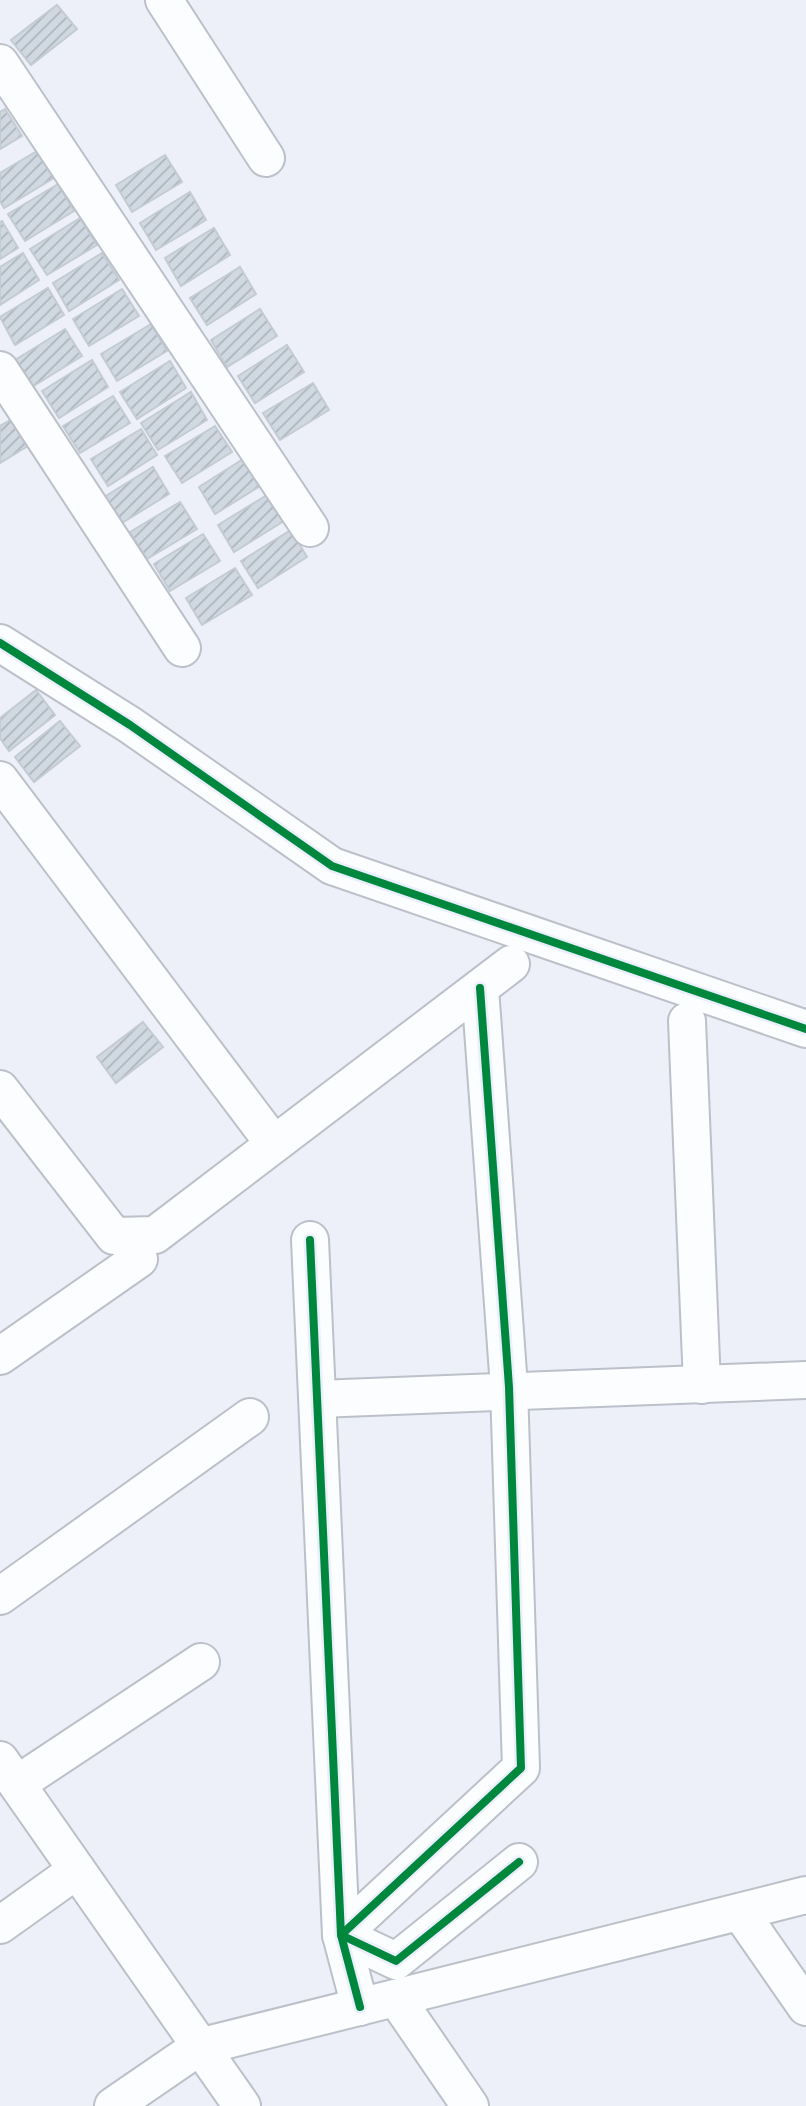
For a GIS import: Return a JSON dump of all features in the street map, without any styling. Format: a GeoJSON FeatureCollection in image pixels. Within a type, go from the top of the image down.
{"type":"FeatureCollection","features":[{"type":"Feature","properties":{"kind":"street"},"geometry":{"type":"LineString","coordinates":[[164,0],[266,158]]}},
{"type":"Feature","properties":{"kind":"street"},"geometry":{"type":"LineString","coordinates":[[0,63],[310,528]]}},
{"type":"Feature","properties":{"kind":"street"},"geometry":{"type":"LineString","coordinates":[[0,370],[182,648]]}},
{"type":"Feature","properties":{"kind":"street"},"geometry":{"type":"LineString","coordinates":[[9,661],[130,725],[332,866],[806,1029]]}},
{"type":"Feature","properties":{"kind":"street"},"geometry":{"type":"LineString","coordinates":[[0,780],[274,1144]]}},
{"type":"Feature","properties":{"kind":"street"},"geometry":{"type":"LineString","coordinates":[[0,1089],[114,1236],[155,1235],[511,964]]}},
{"type":"Feature","properties":{"kind":"street"},"geometry":{"type":"LineString","coordinates":[[341,1935],[521,1768],[510,1394],[480,988]]}},
{"type":"Feature","properties":{"kind":"street"},"geometry":{"type":"LineString","coordinates":[[687,1021],[702,1385]]}},
{"type":"Feature","properties":{"kind":"street"},"geometry":{"type":"LineString","coordinates":[[310,1240],[341,1935],[360,2007]]}},
{"type":"Feature","properties":{"kind":"street"},"geometry":{"type":"LineString","coordinates":[[0,1356],[139,1259]]}},
{"type":"Feature","properties":{"kind":"street"},"geometry":{"type":"LineString","coordinates":[[318,1399],[510,1394],[806,1380]]}},
{"type":"Feature","properties":{"kind":"street"},"geometry":{"type":"LineString","coordinates":[[0,1596],[250,1417]]}},
{"type":"Feature","properties":{"kind":"street"},"geometry":{"type":"LineString","coordinates":[[201,1662],[8,1772],[242,2106]]}},
{"type":"Feature","properties":{"kind":"street"},"geometry":{"type":"LineString","coordinates":[[341,1935],[396,1961],[519,1862]]}},
{"type":"Feature","properties":{"kind":"street"},"geometry":{"type":"LineString","coordinates":[[0,1925],[77,1870]]}},
{"type":"Feature","properties":{"kind":"street"},"geometry":{"type":"LineString","coordinates":[[113,2106],[199,2047],[806,1895]]}},
{"type":"Feature","properties":{"kind":"street"},"geometry":{"type":"LineString","coordinates":[[740,1912],[806,2007]]}},
{"type":"Feature","properties":{"kind":"street"},"geometry":{"type":"LineString","coordinates":[[396,1998],[470,2106]]}},
{"type":"Feature","properties":{"kind":"building"},"geometry":{"type":"Polygon","coordinates":[[[57,5],[77,29],[31,65],[11,40],[57,5]]]}},
{"type":"Feature","properties":{"kind":"building"},"geometry":{"type":"Polygon","coordinates":[[[5,109],[22,136],[0,149],[0,112],[5,109]]]}},
{"type":"Feature","properties":{"kind":"building"},"geometry":{"type":"Polygon","coordinates":[[[37,151],[54,178],[4,208],[0,201],[0,173],[37,151]]]}},
{"type":"Feature","properties":{"kind":"building"},"geometry":{"type":"Polygon","coordinates":[[[165,155],[182,182],[132,212],[116,185],[165,155]]]}},
{"type":"Feature","properties":{"kind":"building"},"geometry":{"type":"Polygon","coordinates":[[[58,184],[74,211],[25,241],[8,214],[58,184]]]}},
{"type":"Feature","properties":{"kind":"building"},"geometry":{"type":"Polygon","coordinates":[[[190,192],[206,220],[156,250],[140,223],[190,192]]]}},
{"type":"Feature","properties":{"kind":"building"},"geometry":{"type":"Polygon","coordinates":[[[80,218],[97,245],[47,275],[30,249],[80,218]]]}},
{"type":"Feature","properties":{"kind":"building"},"geometry":{"type":"Polygon","coordinates":[[[0,222],[18,248],[0,259],[0,222]]]}},
{"type":"Feature","properties":{"kind":"building"},"geometry":{"type":"Polygon","coordinates":[[[214,228],[230,255],[181,286],[165,258],[214,228]]]}},
{"type":"Feature","properties":{"kind":"building"},"geometry":{"type":"Polygon","coordinates":[[[23,253],[39,280],[0,305],[0,267],[23,253]]]}},
{"type":"Feature","properties":{"kind":"building"},"geometry":{"type":"Polygon","coordinates":[[[102,253],[119,280],[69,311],[53,283],[102,253]]]}},
{"type":"Feature","properties":{"kind":"building"},"geometry":{"type":"Polygon","coordinates":[[[240,267],[256,294],[207,325],[190,298],[240,267]]]}},
{"type":"Feature","properties":{"kind":"building"},"geometry":{"type":"Polygon","coordinates":[[[48,288],[64,315],[15,345],[0,317],[48,288]]]}},
{"type":"Feature","properties":{"kind":"building"},"geometry":{"type":"Polygon","coordinates":[[[122,289],[139,316],[89,346],[73,319],[122,289]]]}},
{"type":"Feature","properties":{"kind":"building"},"geometry":{"type":"Polygon","coordinates":[[[260,309],[277,336],[227,367],[211,340],[260,309]]]}},
{"type":"Feature","properties":{"kind":"building"},"geometry":{"type":"Polygon","coordinates":[[[151,324],[167,351],[117,381],[101,354],[151,324]]]}},
{"type":"Feature","properties":{"kind":"building"},"geometry":{"type":"Polygon","coordinates":[[[65,329],[82,356],[32,387],[15,360],[65,329]]]}},
{"type":"Feature","properties":{"kind":"building"},"geometry":{"type":"Polygon","coordinates":[[[287,345],[304,372],[255,403],[238,376],[287,345]]]}},
{"type":"Feature","properties":{"kind":"building"},"geometry":{"type":"Polygon","coordinates":[[[92,360],[108,387],[59,418],[42,391],[92,360]]]}},
{"type":"Feature","properties":{"kind":"building"},"geometry":{"type":"Polygon","coordinates":[[[170,361],[186,388],[137,419],[120,392],[170,361]]]}},
{"type":"Feature","properties":{"kind":"building"},"geometry":{"type":"Polygon","coordinates":[[[313,383],[329,410],[280,440],[263,413],[313,383]]]}},
{"type":"Feature","properties":{"kind":"building"},"geometry":{"type":"Polygon","coordinates":[[[191,392],[207,420],[158,450],[141,423],[191,392]]]}},
{"type":"Feature","properties":{"kind":"building"},"geometry":{"type":"Polygon","coordinates":[[[113,396],[130,423],[80,453],[63,426],[113,396]]]}},
{"type":"Feature","properties":{"kind":"building"},"geometry":{"type":"Polygon","coordinates":[[[12,419],[28,446],[0,463],[0,426],[12,419]]]}},
{"type":"Feature","properties":{"kind":"building"},"geometry":{"type":"Polygon","coordinates":[[[215,426],[232,452],[182,483],[165,456],[215,426]]]}},
{"type":"Feature","properties":{"kind":"building"},"geometry":{"type":"Polygon","coordinates":[[[141,429],[157,455],[108,486],[91,459],[141,429]]]}},
{"type":"Feature","properties":{"kind":"building"},"geometry":{"type":"Polygon","coordinates":[[[248,456],[265,483],[215,514],[199,487],[248,456]]]}},
{"type":"Feature","properties":{"kind":"building"},"geometry":{"type":"Polygon","coordinates":[[[153,467],[169,494],[120,524],[104,497],[153,467]]]}},
{"type":"Feature","properties":{"kind":"building"},"geometry":{"type":"Polygon","coordinates":[[[267,495],[284,521],[234,552],[218,525],[267,495]]]}},
{"type":"Feature","properties":{"kind":"building"},"geometry":{"type":"Polygon","coordinates":[[[180,502],[197,529],[147,559],[130,532],[180,502]]]}},
{"type":"Feature","properties":{"kind":"building"},"geometry":{"type":"Polygon","coordinates":[[[291,530],[307,557],[258,588],[241,561],[291,530]]]}},
{"type":"Feature","properties":{"kind":"building"},"geometry":{"type":"Polygon","coordinates":[[[203,534],[220,561],[170,591],[154,564],[203,534]]]}},
{"type":"Feature","properties":{"kind":"building"},"geometry":{"type":"Polygon","coordinates":[[[235,568],[252,595],[202,625],[186,598],[235,568]]]}},
{"type":"Feature","properties":{"kind":"building"},"geometry":{"type":"Polygon","coordinates":[[[36,690],[55,715],[9,751],[0,738],[0,718],[36,690]]]}},
{"type":"Feature","properties":{"kind":"building"},"geometry":{"type":"Polygon","coordinates":[[[60,721],[80,746],[34,782],[15,757],[60,721]]]}},
{"type":"Feature","properties":{"kind":"building"},"geometry":{"type":"Polygon","coordinates":[[[143,1022],[163,1047],[116,1083],[97,1057],[143,1022]]]}},
{"type":"Feature","properties":{"kind":"cycle path"},"geometry":{"type":"LineString","coordinates":[[0,643],[130,725],[332,866],[806,1029]]}},
{"type":"Feature","properties":{"kind":"cycle path"},"geometry":{"type":"LineString","coordinates":[[360,2007],[341,1935],[521,1768],[509,1387],[480,988]]}},
{"type":"Feature","properties":{"kind":"cycle path"},"geometry":{"type":"LineString","coordinates":[[310,1240],[341,1935],[396,1961],[519,1862]]}}]}
